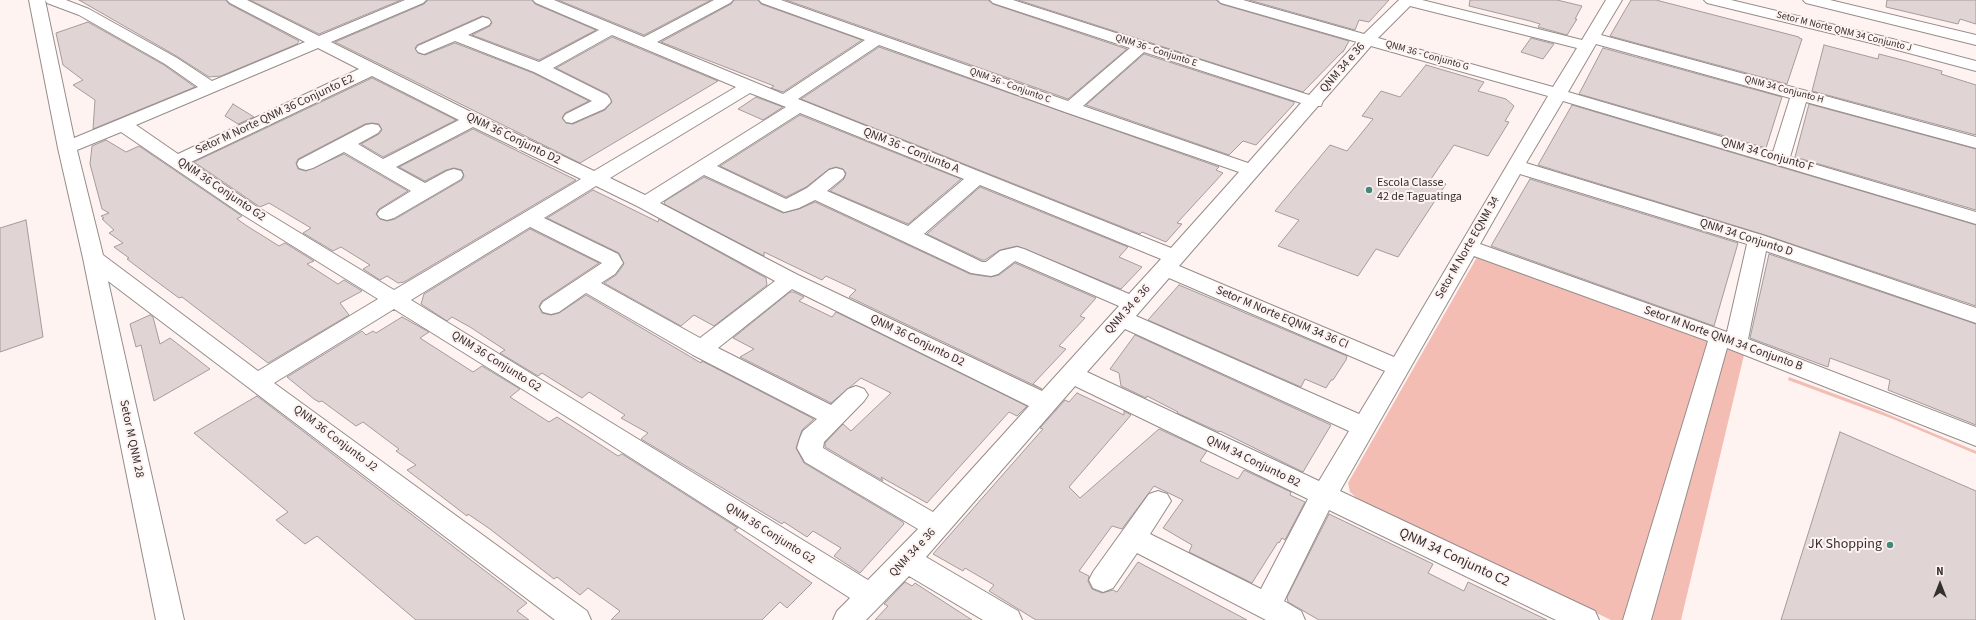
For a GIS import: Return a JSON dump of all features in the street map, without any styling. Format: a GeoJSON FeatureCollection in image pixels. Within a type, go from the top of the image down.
{"type":"FeatureCollection","features":[{"type":"Feature","properties":{"kind":"street"},"geometry":{"type":"LineString","coordinates":[[42,0],[84,12],[171,61],[210,87]]}},
{"type":"Feature","properties":{"kind":"street","name":"Setor M QNM 28"},"geometry":{"type":"LineString","coordinates":[[42,0],[67,148],[170,620]]}},
{"type":"Feature","properties":{"kind":"street","name":"QNM 36 Conjunto D2"},"geometry":{"type":"LineString","coordinates":[[235,0],[473,120],[646,203],[790,280],[1045,402]]}},
{"type":"Feature","properties":{"kind":"street"},"geometry":{"type":"LineString","coordinates":[[67,148],[418,0]]}},
{"type":"Feature","properties":{"kind":"street","name":"QNM 36 - Conjunto A"},"geometry":{"type":"LineString","coordinates":[[541,0],[646,42],[749,86],[978,177],[1171,263]]}},
{"type":"Feature","properties":{"kind":"street"},"geometry":{"type":"LineString","coordinates":[[646,42],[725,0]]}},
{"type":"Feature","properties":{"kind":"street","name":"QNM 36 - Conjunto C"},"geometry":{"type":"LineString","coordinates":[[767,0],[1253,171]]}},
{"type":"Feature","properties":{"kind":"street","name":"QNM 36 - Conjunto E"},"geometry":{"type":"LineString","coordinates":[[998,0],[1315,102]]}},
{"type":"Feature","properties":{"kind":"street","name":"QNM 36 - Conjunto G"},"geometry":{"type":"LineString","coordinates":[[1226,0],[1558,94]]}},
{"type":"Feature","properties":{"kind":"street","name":"QNM 34 e 36"},"geometry":{"type":"LineString","coordinates":[[847,620],[907,560],[937,527],[1045,402],[1315,102],[1368,39],[1408,0]]}},
{"type":"Feature","properties":{"kind":"street","name":"QNM 34 Conjunto H"},"geometry":{"type":"LineString","coordinates":[[1408,0],[1590,42],[1800,94],[1976,143]]}},
{"type":"Feature","properties":{"kind":"street","name":"Setor M Norte EQNM 34"},"geometry":{"type":"LineString","coordinates":[[1323,496],[1399,368],[1515,166],[1614,0]]}},
{"type":"Feature","properties":{"kind":"street","name":"Setor M Norte QNM 34 Conjunto J"},"geometry":{"type":"LineString","coordinates":[[1712,0],[1875,39],[1976,66]]}},
{"type":"Feature","properties":{"kind":"street"},"geometry":{"type":"LineString","coordinates":[[1811,0],[1976,40]]}},
{"type":"Feature","properties":{"kind":"street"},"geometry":{"type":"LineString","coordinates":[[424,49],[483,22]]}},
{"type":"Feature","properties":{"kind":"street"},"geometry":{"type":"LineString","coordinates":[[540,68],[612,29]]}},
{"type":"Feature","properties":{"kind":"street"},"geometry":{"type":"LineString","coordinates":[[454,35],[540,68],[601,99],[602,102],[598,105],[572,118]]}},
{"type":"Feature","properties":{"kind":"street"},"geometry":{"type":"LineString","coordinates":[[646,203],[703,167],[877,39]]}},
{"type":"Feature","properties":{"kind":"street"},"geometry":{"type":"LineString","coordinates":[[1071,108],[1141,46]]}},
{"type":"Feature","properties":{"kind":"street","name":"Setor M Norte QNM 36 Conjunto E2"},"geometry":{"type":"LineString","coordinates":[[178,161],[373,69]]}},
{"type":"Feature","properties":{"kind":"street"},"geometry":{"type":"LineString","coordinates":[[258,382],[749,86]]}},
{"type":"Feature","properties":{"kind":"street","name":"QNM 34 Conjunto F"},"geometry":{"type":"LineString","coordinates":[[1558,94],[1780,158],[1976,218]]}},
{"type":"Feature","properties":{"kind":"street"},"geometry":{"type":"LineString","coordinates":[[1780,158],[1800,94]]}},
{"type":"Feature","properties":{"kind":"street"},"geometry":{"type":"LineString","coordinates":[[382,167],[473,120]]}},
{"type":"Feature","properties":{"kind":"street","name":"QNM 36 Conjunto G2"},"geometry":{"type":"LineString","coordinates":[[122,124],[246,209],[577,412],[871,597]]}},
{"type":"Feature","properties":{"kind":"street"},"geometry":{"type":"LineString","coordinates":[[306,164],[372,129]]}},
{"type":"Feature","properties":{"kind":"street"},"geometry":{"type":"LineString","coordinates":[[345,144],[425,191]]}},
{"type":"Feature","properties":{"kind":"street","name":"QNM 34 Conjunto D"},"geometry":{"type":"LineString","coordinates":[[1515,166],[1758,241],[1976,316]]}},
{"type":"Feature","properties":{"kind":"street"},"geometry":{"type":"LineString","coordinates":[[703,167],[779,205],[792,204],[814,192],[836,174]]}},
{"type":"Feature","properties":{"kind":"street"},"geometry":{"type":"LineString","coordinates":[[387,214],[454,175]]}},
{"type":"Feature","properties":{"kind":"street"},"geometry":{"type":"LineString","coordinates":[[910,235],[978,177]]}},
{"type":"Feature","properties":{"kind":"street"},"geometry":{"type":"LineString","coordinates":[[814,192],[910,235],[978,268],[985,269],[995,267],[1007,256],[1017,254],[1127,311],[1364,427]]}},
{"type":"Feature","properties":{"kind":"street"},"geometry":{"type":"LineString","coordinates":[[529,218],[612,259],[613,263],[608,269],[551,307]]}},
{"type":"Feature","properties":{"kind":"street"},"geometry":{"type":"LineString","coordinates":[[1637,620],[1758,241]]}},
{"type":"Feature","properties":{"kind":"street","name":"Setor M Norte QNM 34 Conjunto B"},"geometry":{"type":"LineString","coordinates":[[1468,247],[1976,437]]}},
{"type":"Feature","properties":{"kind":"street","name":"QNM 36 Conjunto J2"},"geometry":{"type":"LineString","coordinates":[[92,258],[577,620]]}},
{"type":"Feature","properties":{"kind":"street","name":"Setor M Norte EQNM 34 36 CI"},"geometry":{"type":"LineString","coordinates":[[1171,263],[1399,368]]}},
{"type":"Feature","properties":{"kind":"street"},"geometry":{"type":"LineString","coordinates":[[701,349],[790,280]]}},
{"type":"Feature","properties":{"kind":"street"},"geometry":{"type":"LineString","coordinates":[[586,284],[701,349],[834,417]]}},
{"type":"Feature","properties":{"kind":"street","name":"QNM 34 Conjunto B2"},"geometry":{"type":"LineString","coordinates":[[1071,374],[1323,496]]}},
{"type":"Feature","properties":{"kind":"street"},"geometry":{"type":"LineString","coordinates":[[856,395],[812,438],[810,448],[814,455],[937,527]]}},
{"type":"Feature","properties":{"kind":"street"},"geometry":{"type":"LineString","coordinates":[[1267,606],[1323,496]]}},
{"type":"Feature","properties":{"kind":"street","name":"QNM 34 Conjunto C2"},"geometry":{"type":"LineString","coordinates":[[1323,496],[1585,620]]}},
{"type":"Feature","properties":{"kind":"street"},"geometry":{"type":"LineString","coordinates":[[1103,580],[1158,501]]}},
{"type":"Feature","properties":{"kind":"street"},"geometry":{"type":"LineString","coordinates":[[1132,538],[1267,606],[1291,620]]}},
{"type":"Feature","properties":{"kind":"street"},"geometry":{"type":"LineString","coordinates":[[907,560],[1008,620]]}},
{"type":"Feature","properties":{"kind":"shaded area"},"geometry":{"type":"Polygon","coordinates":[[[1477,257],[1744,355],[1681,620],[1611,620],[1359,500],[1350,492],[1348,483],[1477,257]]]}},
{"type":"Feature","properties":{"kind":"shaded area"},"geometry":{"type":"Polygon","coordinates":[[[1789,377],[1878,410],[1976,451],[1976,454],[1893,419],[1788,380],[1789,377]]]}},
{"type":"Feature","properties":{"kind":"building"},"geometry":{"type":"Polygon","coordinates":[[[79,0],[226,0],[229,4],[299,41],[297,44],[221,76],[209,77],[178,57],[79,0]]]}},
{"type":"Feature","properties":{"kind":"building"},"geometry":{"type":"Polygon","coordinates":[[[250,0],[401,0],[319,34],[250,0]]]}},
{"type":"Feature","properties":{"kind":"building"},"geometry":{"type":"Polygon","coordinates":[[[428,0],[532,0],[535,4],[596,30],[539,60],[472,35],[490,26],[492,23],[489,18],[482,16],[417,45],[415,48],[418,53],[425,55],[455,43],[533,73],[589,101],[565,113],[562,118],[566,123],[573,124],[605,110],[612,102],[608,94],[556,68],[612,37],[718,81],[580,163],[335,42],[424,4],[428,0]]]}},
{"type":"Feature","properties":{"kind":"building"},"geometry":{"type":"Polygon","coordinates":[[[558,0],[711,0],[644,35],[558,0]]]}},
{"type":"Feature","properties":{"kind":"building"},"geometry":{"type":"Polygon","coordinates":[[[734,0],[758,0],[761,4],[862,40],[783,92],[771,88],[774,86],[661,42],[731,4],[734,0]]]}},
{"type":"Feature","properties":{"kind":"building"},"geometry":{"type":"Polygon","coordinates":[[[786,0],[988,0],[993,4],[1127,49],[1068,99],[786,0]]]}},
{"type":"Feature","properties":{"kind":"building"},"geometry":{"type":"Polygon","coordinates":[[[1018,0],[1216,0],[1221,4],[1349,41],[1343,52],[1303,92],[1018,0]]]}},
{"type":"Feature","properties":{"kind":"building"},"geometry":{"type":"Polygon","coordinates":[[[1249,0],[1389,0],[1369,22],[1359,20],[1355,30],[1249,0]]]}},
{"type":"Feature","properties":{"kind":"building"},"geometry":{"type":"Polygon","coordinates":[[[1470,0],[1557,0],[1582,6],[1575,19],[1577,19],[1567,35],[1538,27],[1540,24],[1530,21],[1469,6],[1470,0]]]}},
{"type":"Feature","properties":{"kind":"building"},"geometry":{"type":"Polygon","coordinates":[[[1631,0],[1656,0],[1799,37],[1802,39],[1787,84],[1610,36],[1631,0]]]}},
{"type":"Feature","properties":{"kind":"building"},"geometry":{"type":"Polygon","coordinates":[[[1887,0],[1976,0],[1976,24],[1960,19],[1958,24],[1886,7],[1887,0]]]}},
{"type":"Feature","properties":{"kind":"building"},"geometry":{"type":"Polygon","coordinates":[[[88,22],[164,65],[195,87],[93,129],[95,100],[73,85],[83,80],[63,65],[56,33],[88,22]]]}},
{"type":"Feature","properties":{"kind":"building"},"geometry":{"type":"Polygon","coordinates":[[[1531,38],[1554,44],[1543,59],[1521,52],[1531,38]]]}},
{"type":"Feature","properties":{"kind":"building"},"geometry":{"type":"Polygon","coordinates":[[[1824,45],[1878,59],[1879,54],[1906,61],[1942,71],[1941,74],[1976,85],[1976,135],[1812,91],[1824,45]]]}},
{"type":"Feature","properties":{"kind":"building"},"geometry":{"type":"Polygon","coordinates":[[[879,47],[1219,167],[1216,170],[1223,173],[1177,223],[1182,224],[1166,242],[1142,232],[1140,234],[801,99],[879,47]]]}},
{"type":"Feature","properties":{"kind":"building"},"geometry":{"type":"Polygon","coordinates":[[[1603,48],[1782,97],[1766,148],[1579,94],[1603,48]]]}},
{"type":"Feature","properties":{"kind":"building"},"geometry":{"type":"Polygon","coordinates":[[[1144,54],[1294,102],[1294,104],[1256,145],[1243,141],[1229,155],[1086,105],[1144,54]]]}},
{"type":"Feature","properties":{"kind":"building","name":"Escola Classe 42 de Taguatinga"},"geometry":{"type":"Polygon","coordinates":[[[1426,65],[1484,82],[1478,91],[1506,99],[1514,106],[1505,121],[1509,122],[1488,156],[1454,145],[1431,179],[1446,184],[1398,257],[1376,249],[1358,276],[1278,246],[1299,220],[1275,211],[1330,145],[1347,151],[1373,119],[1362,116],[1381,91],[1400,97],[1426,65]]]}},
{"type":"Feature","properties":{"kind":"building"},"geometry":{"type":"Polygon","coordinates":[[[372,78],[456,120],[383,157],[361,144],[379,134],[382,130],[379,124],[372,123],[365,124],[298,159],[296,163],[298,169],[306,171],[344,154],[408,191],[379,209],[376,214],[380,219],[387,221],[395,219],[462,180],[464,176],[462,170],[454,168],[446,170],[425,181],[399,167],[473,129],[576,180],[404,282],[398,283],[387,276],[380,280],[363,269],[370,265],[341,247],[333,251],[303,233],[311,228],[269,203],[260,207],[194,162],[372,78]]]}},
{"type":"Feature","properties":{"kind":"building"},"geometry":{"type":"Polygon","coordinates":[[[756,97],[783,107],[763,120],[738,109],[756,97]]]}},
{"type":"Feature","properties":{"kind":"building"},"geometry":{"type":"Polygon","coordinates":[[[233,104],[254,117],[238,124],[225,116],[233,104]]]}},
{"type":"Feature","properties":{"kind":"building"},"geometry":{"type":"Polygon","coordinates":[[[1809,104],[1976,149],[1976,210],[1795,157],[1809,104]]]}},
{"type":"Feature","properties":{"kind":"building"},"geometry":{"type":"Polygon","coordinates":[[[1572,105],[1976,225],[1976,306],[1765,235],[1538,165],[1572,105]]]}},
{"type":"Feature","properties":{"kind":"building"},"geometry":{"type":"Polygon","coordinates":[[[800,115],[961,179],[908,224],[830,191],[844,179],[846,173],[843,169],[836,167],[829,169],[806,187],[786,197],[720,166],[800,115]]]}},
{"type":"Feature","properties":{"kind":"building"},"geometry":{"type":"Polygon","coordinates":[[[106,140],[126,152],[139,146],[242,216],[237,219],[247,226],[279,246],[285,243],[314,261],[307,264],[338,284],[344,280],[362,291],[340,303],[349,315],[268,363],[182,297],[179,298],[152,278],[114,247],[123,243],[109,233],[114,230],[102,219],[104,218],[101,216],[109,213],[102,209],[90,164],[92,146],[106,140]]]}},
{"type":"Feature","properties":{"kind":"building"},"geometry":{"type":"Polygon","coordinates":[[[704,177],[783,213],[799,209],[815,202],[970,274],[991,277],[999,275],[1015,263],[1096,298],[1080,316],[1085,318],[1059,346],[1066,349],[1033,384],[1042,389],[849,297],[856,290],[826,276],[822,280],[764,252],[764,256],[664,204],[665,201],[704,177]]]}},
{"type":"Feature","properties":{"kind":"building"},"geometry":{"type":"Polygon","coordinates":[[[1530,179],[1738,243],[1714,326],[1491,246],[1530,179]]]}},
{"type":"Feature","properties":{"kind":"building"},"geometry":{"type":"Polygon","coordinates":[[[980,187],[1128,247],[1119,257],[1142,267],[1121,289],[1017,246],[1000,250],[985,260],[982,260],[927,234],[980,187]]]}},
{"type":"Feature","properties":{"kind":"building"},"geometry":{"type":"Polygon","coordinates":[[[593,190],[658,222],[659,219],[766,278],[767,285],[714,326],[694,315],[681,326],[604,283],[616,275],[624,264],[619,253],[547,218],[593,190]]]}},
{"type":"Feature","properties":{"kind":"building"},"geometry":{"type":"Polygon","coordinates":[[[26,220],[43,337],[0,352],[0,228],[26,220]]]}},
{"type":"Feature","properties":{"kind":"building"},"geometry":{"type":"Polygon","coordinates":[[[530,229],[599,263],[542,301],[539,306],[542,313],[551,315],[559,313],[586,295],[701,363],[702,361],[814,419],[802,430],[796,448],[804,463],[904,524],[860,573],[834,556],[841,548],[813,531],[807,537],[784,522],[782,524],[641,439],[648,433],[621,418],[625,415],[589,392],[582,398],[542,373],[538,376],[500,353],[505,350],[470,327],[452,317],[447,321],[421,304],[424,294],[530,229]]]}},
{"type":"Feature","properties":{"kind":"building"},"geometry":{"type":"Polygon","coordinates":[[[1769,254],[1976,324],[1976,425],[1888,390],[1890,380],[1830,358],[1828,367],[1750,338],[1769,254]]]}},
{"type":"Feature","properties":{"kind":"building"},"geometry":{"type":"Polygon","coordinates":[[[1179,285],[1347,356],[1346,360],[1326,388],[1305,379],[1301,387],[1148,320],[1179,285]]]}},
{"type":"Feature","properties":{"kind":"building"},"geometry":{"type":"Polygon","coordinates":[[[790,292],[794,292],[804,297],[799,301],[832,317],[836,312],[1027,406],[1017,416],[1009,412],[927,503],[881,477],[883,481],[825,447],[825,443],[843,424],[851,431],[891,393],[861,378],[831,403],[740,357],[754,349],[733,338],[790,292]]]}},
{"type":"Feature","properties":{"kind":"building"},"geometry":{"type":"Polygon","coordinates":[[[150,315],[153,317],[160,344],[170,338],[210,369],[154,401],[141,345],[136,347],[130,324],[150,315]]]}},
{"type":"Feature","properties":{"kind":"building"},"geometry":{"type":"Polygon","coordinates":[[[402,317],[429,332],[420,338],[473,372],[482,366],[520,389],[510,397],[549,422],[557,417],[618,456],[622,454],[738,528],[734,530],[812,583],[787,608],[780,602],[762,620],[611,620],[620,611],[588,588],[580,595],[557,577],[554,579],[490,529],[468,514],[467,516],[407,470],[416,465],[396,451],[399,449],[363,422],[356,426],[322,401],[319,402],[314,399],[287,377],[362,331],[366,335],[373,331],[376,333],[402,317]]]}},
{"type":"Feature","properties":{"kind":"building"},"geometry":{"type":"Polygon","coordinates":[[[1135,335],[1331,425],[1303,472],[1220,431],[1219,432],[1177,413],[1178,412],[1147,396],[1146,398],[1121,386],[1119,373],[1110,369],[1135,335]]]}},
{"type":"Feature","properties":{"kind":"building"},"geometry":{"type":"Polygon","coordinates":[[[1077,393],[1124,415],[1124,411],[1131,415],[1069,487],[1080,498],[1159,429],[1207,451],[1200,461],[1238,479],[1244,470],[1291,492],[1290,495],[1305,502],[1285,540],[1282,538],[1279,543],[1278,542],[1252,583],[1189,552],[1192,545],[1163,528],[1183,500],[1154,486],[1122,529],[1112,526],[1079,571],[1089,576],[1088,581],[1092,589],[1102,593],[1113,590],[1117,592],[1138,562],[1247,620],[1036,620],[989,591],[994,585],[965,568],[963,571],[933,554],[1043,429],[1040,428],[1065,400],[1069,402],[1077,393]]]}},
{"type":"Feature","properties":{"kind":"building"},"geometry":{"type":"Polygon","coordinates":[[[257,396],[527,603],[517,611],[529,620],[416,620],[317,536],[305,544],[276,520],[288,512],[194,433],[257,396]]]}},
{"type":"Feature","properties":{"kind":"building","name":"JK Shopping"},"geometry":{"type":"Polygon","coordinates":[[[1840,432],[1976,491],[1976,620],[1781,620],[1840,432]]]}},
{"type":"Feature","properties":{"kind":"building"},"geometry":{"type":"Polygon","coordinates":[[[1329,514],[1433,564],[1428,573],[1464,591],[1468,582],[1547,620],[1319,620],[1288,602],[1287,597],[1329,514]]]}},
{"type":"Feature","properties":{"kind":"building"},"geometry":{"type":"Polygon","coordinates":[[[905,582],[912,586],[915,583],[972,620],[875,620],[888,606],[884,604],[905,582]]]}},
{"type":"Feature","properties":{"kind":"place","name":"Escola Classe 42 de Taguatinga"},"geometry":{"type":"Point","coordinates":[1369,190]}},
{"type":"Feature","properties":{"kind":"place","name":"JK Shopping"},"geometry":{"type":"Point","coordinates":[1890,545]}}]}
